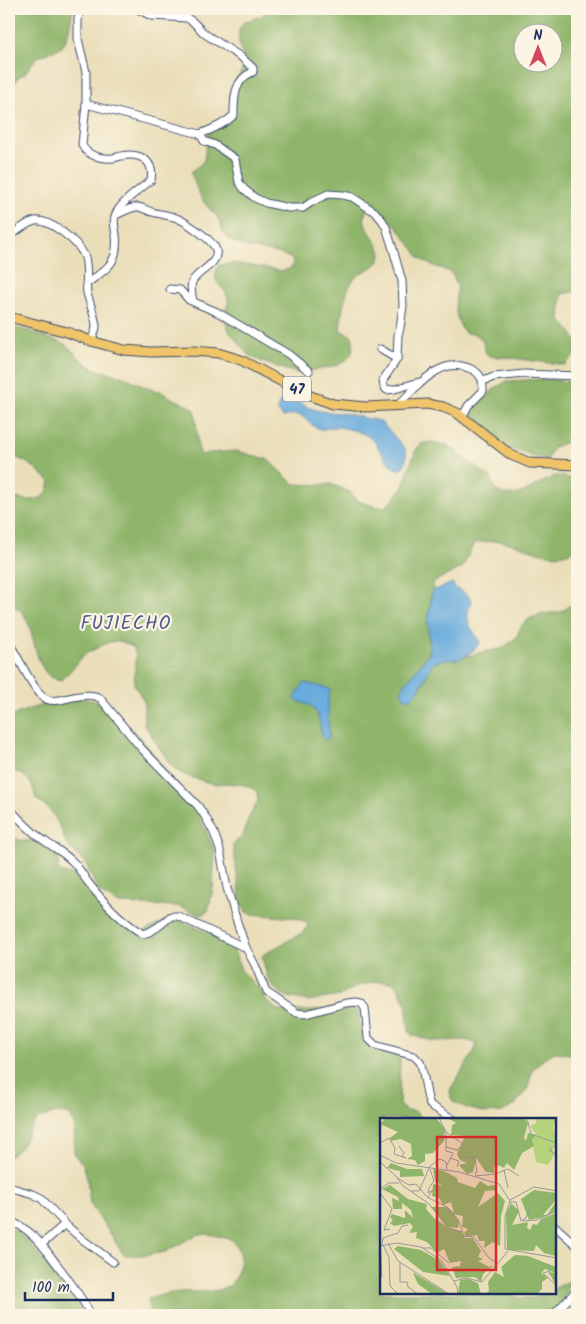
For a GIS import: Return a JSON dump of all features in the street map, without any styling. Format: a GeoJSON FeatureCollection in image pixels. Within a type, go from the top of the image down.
{"type":"FeatureCollection","features":[{"type":"Feature","properties":{"kind":"main road","name":"47"},"geometry":{"type":"LineString","coordinates":[[9,317],[124,350],[218,353],[241,360],[305,394],[333,404],[366,407],[427,404],[443,407],[457,413],[511,455],[530,463],[577,466]]}},
{"type":"Feature","properties":{"kind":"street"},"geometry":{"type":"LineString","coordinates":[[80,9],[78,38],[86,72],[86,104],[82,145],[84,151],[100,157],[112,158],[134,155],[148,162],[152,167],[151,180],[121,206],[114,216],[116,256],[103,272],[86,284]]}},
{"type":"Feature","properties":{"kind":"street"},"geometry":{"type":"LineString","coordinates":[[86,104],[200,134],[234,116],[235,93],[239,82],[247,74],[253,72],[253,68],[241,57],[205,34],[187,18],[150,16],[138,9]]}},
{"type":"Feature","properties":{"kind":"street"},"geometry":{"type":"LineString","coordinates":[[200,134],[204,141],[214,145],[235,159],[238,177],[244,189],[255,198],[266,203],[289,208],[303,208],[328,194],[343,195],[352,197],[378,215],[386,227],[402,281],[403,306],[396,359],[383,380],[384,387],[387,390],[395,389],[423,381]]}},
{"type":"Feature","properties":{"kind":"street"},"geometry":{"type":"LineString","coordinates":[[114,216],[125,210],[136,207],[141,208],[183,221],[210,241],[215,247],[215,257],[212,263],[192,283],[193,301]]}},
{"type":"Feature","properties":{"kind":"street"},"geometry":{"type":"LineString","coordinates":[[9,237],[34,221],[44,221],[72,239],[83,254],[86,264],[88,302],[96,326],[92,341]]}},
{"type":"Feature","properties":{"kind":"street"},"geometry":{"type":"LineString","coordinates":[[170,289],[180,290],[189,300],[217,312],[288,354],[309,371]]}},
{"type":"Feature","properties":{"kind":"street"},"geometry":{"type":"LineString","coordinates":[[380,350],[396,359]]}},
{"type":"Feature","properties":{"kind":"street"},"geometry":{"type":"LineString","coordinates":[[398,405],[434,373],[449,365],[462,365],[475,371],[480,376],[483,381],[483,392],[468,406],[464,414],[457,413]]}},
{"type":"Feature","properties":{"kind":"street"},"geometry":{"type":"LineString","coordinates":[[483,381],[494,377],[524,374],[577,376]]}},
{"type":"Feature","properties":{"kind":"street"},"geometry":{"type":"LineString","coordinates":[[9,643],[35,688],[42,696],[48,700],[81,696],[100,698],[141,748],[198,806],[214,833],[220,850],[227,888],[246,948],[266,992],[297,1013],[306,1014],[346,1003],[361,1003],[365,1008],[368,1038],[375,1045],[414,1056],[420,1062],[422,1068],[430,1105],[451,1118]]}},
{"type":"Feature","properties":{"kind":"street"},"geometry":{"type":"LineString","coordinates":[[9,808],[40,838],[69,858],[101,899],[143,934],[149,933],[160,926],[171,916],[178,916],[246,948]]}},
{"type":"Feature","properties":{"kind":"street"},"geometry":{"type":"LineString","coordinates":[[9,1187],[41,1198],[82,1240],[112,1262]]}},
{"type":"Feature","properties":{"kind":"street"},"geometry":{"type":"LineString","coordinates":[[9,1221],[32,1235],[42,1244],[81,1296],[91,1315]]}},
{"type":"Feature","properties":{"kind":"street"},"geometry":{"type":"LineString","coordinates":[[42,1244],[65,1224]]}},
{"type":"Feature","properties":{"kind":"street"},"geometry":{"type":"LineString","coordinates":[[556,1227],[577,1246]]}},
{"type":"Feature","properties":{"kind":"street"},"geometry":{"type":"LineString","coordinates":[[553,1315],[577,1290]]}},
{"type":"Feature","properties":{"kind":"green space"},"geometry":{"type":"Polygon","coordinates":[[[9,9],[73,9],[68,33],[62,47],[36,58],[25,73],[17,78],[9,91],[9,9]]]}},
{"type":"Feature","properties":{"kind":"green space"},"geometry":{"type":"Polygon","coordinates":[[[267,9],[577,9],[577,291],[562,294],[560,320],[574,336],[577,346],[574,356],[565,365],[489,356],[486,353],[482,339],[474,334],[465,333],[459,323],[455,305],[458,288],[452,274],[420,258],[399,229],[386,216],[370,206],[365,213],[365,220],[381,253],[380,259],[373,267],[353,280],[347,293],[340,330],[352,336],[353,345],[349,358],[330,367],[297,372],[264,362],[246,352],[230,333],[226,324],[225,314],[228,298],[216,280],[216,271],[219,265],[233,263],[283,271],[291,268],[293,264],[292,259],[274,252],[243,246],[229,239],[225,235],[217,216],[202,199],[191,172],[204,160],[209,128],[228,124],[235,108],[230,94],[245,64],[239,43],[239,29],[244,22],[262,16],[267,9]]]}},
{"type":"Feature","properties":{"kind":"green space"},"geometry":{"type":"Polygon","coordinates":[[[9,327],[26,330],[65,344],[85,363],[97,370],[125,377],[147,388],[159,390],[195,410],[198,447],[201,455],[236,451],[267,459],[295,484],[331,484],[350,492],[355,499],[363,503],[377,507],[385,507],[392,501],[403,487],[415,451],[421,444],[430,442],[447,445],[491,478],[495,490],[503,494],[516,495],[555,476],[577,481],[577,548],[569,553],[560,555],[542,553],[506,542],[474,543],[462,568],[433,583],[428,621],[430,652],[405,684],[411,698],[421,688],[434,663],[447,658],[456,659],[501,649],[516,638],[522,625],[529,619],[543,614],[561,612],[572,604],[577,603],[577,1059],[570,1054],[555,1052],[547,1056],[532,1070],[528,1088],[514,1106],[502,1112],[486,1113],[454,1102],[451,1098],[450,1090],[474,1052],[476,1043],[466,1040],[434,1041],[412,1035],[409,1031],[406,1003],[397,986],[392,982],[377,981],[358,986],[340,996],[307,1001],[284,996],[273,987],[268,979],[262,957],[264,954],[302,933],[308,926],[306,922],[297,918],[251,914],[246,912],[241,904],[233,844],[243,836],[248,819],[258,801],[257,792],[244,785],[214,784],[190,777],[177,771],[170,764],[144,724],[144,701],[134,684],[136,655],[133,647],[119,641],[109,642],[85,654],[62,680],[52,678],[45,671],[37,654],[25,616],[20,610],[9,606],[9,496],[25,500],[36,500],[45,495],[50,482],[31,466],[9,455],[9,327]]]}},
{"type":"Feature","properties":{"kind":"green space"},"geometry":{"type":"Polygon","coordinates":[[[547,379],[577,382],[577,441],[571,441],[554,447],[547,459],[531,456],[503,446],[476,425],[472,412],[495,388],[507,381],[547,379]]]}},
{"type":"Feature","properties":{"kind":"green space"},"geometry":{"type":"Polygon","coordinates":[[[66,697],[99,702],[108,705],[119,713],[144,742],[197,811],[215,851],[213,888],[208,911],[204,914],[200,915],[177,906],[118,904],[98,891],[86,864],[67,845],[53,814],[36,799],[31,783],[23,775],[9,771],[9,718],[66,697]]]}},
{"type":"Feature","properties":{"kind":"green space"},"geometry":{"type":"Polygon","coordinates":[[[9,834],[22,841],[31,840],[59,854],[58,871],[70,875],[76,871],[113,920],[124,927],[140,934],[164,921],[177,919],[231,943],[242,972],[259,988],[268,1003],[280,1011],[311,1011],[342,1006],[356,1009],[366,1040],[377,1048],[400,1055],[399,1105],[406,1111],[415,1111],[420,1118],[380,1118],[380,1294],[510,1294],[519,1298],[532,1298],[543,1294],[556,1294],[556,1288],[569,1281],[567,1292],[563,1301],[547,1315],[151,1315],[148,1299],[175,1292],[205,1292],[224,1289],[229,1286],[239,1269],[240,1260],[239,1252],[233,1240],[214,1235],[196,1235],[165,1252],[146,1255],[125,1255],[122,1253],[90,1204],[87,1177],[83,1164],[74,1152],[75,1129],[71,1116],[67,1114],[57,1113],[39,1118],[32,1125],[23,1144],[16,1152],[9,1156],[9,834]]]}},
{"type":"Feature","properties":{"kind":"green space"},"geometry":{"type":"Polygon","coordinates":[[[9,1227],[26,1239],[73,1298],[83,1315],[9,1315],[9,1227]]]}},
{"type":"Feature","properties":{"kind":"water"},"geometry":{"type":"Polygon","coordinates":[[[286,399],[320,411],[348,414],[379,421],[404,447],[406,457],[404,466],[399,470],[389,464],[377,445],[362,433],[339,427],[321,429],[297,415],[283,417],[277,411],[278,405],[286,399]]]}},
{"type":"Feature","properties":{"kind":"water"},"geometry":{"type":"Polygon","coordinates":[[[453,583],[455,587],[468,595],[470,599],[468,621],[480,643],[470,653],[461,658],[435,662],[414,695],[410,698],[405,698],[401,692],[405,684],[430,652],[428,621],[432,591],[453,583]]]}},
{"type":"Feature","properties":{"kind":"water"},"geometry":{"type":"Polygon","coordinates":[[[304,683],[331,689],[328,697],[329,738],[325,740],[314,710],[294,699],[304,683]]]}},
{"type":"Feature","properties":{"kind":"district","name":"FUJIECHO"},"geometry":{"type":"Point","coordinates":[126,622]}}]}
